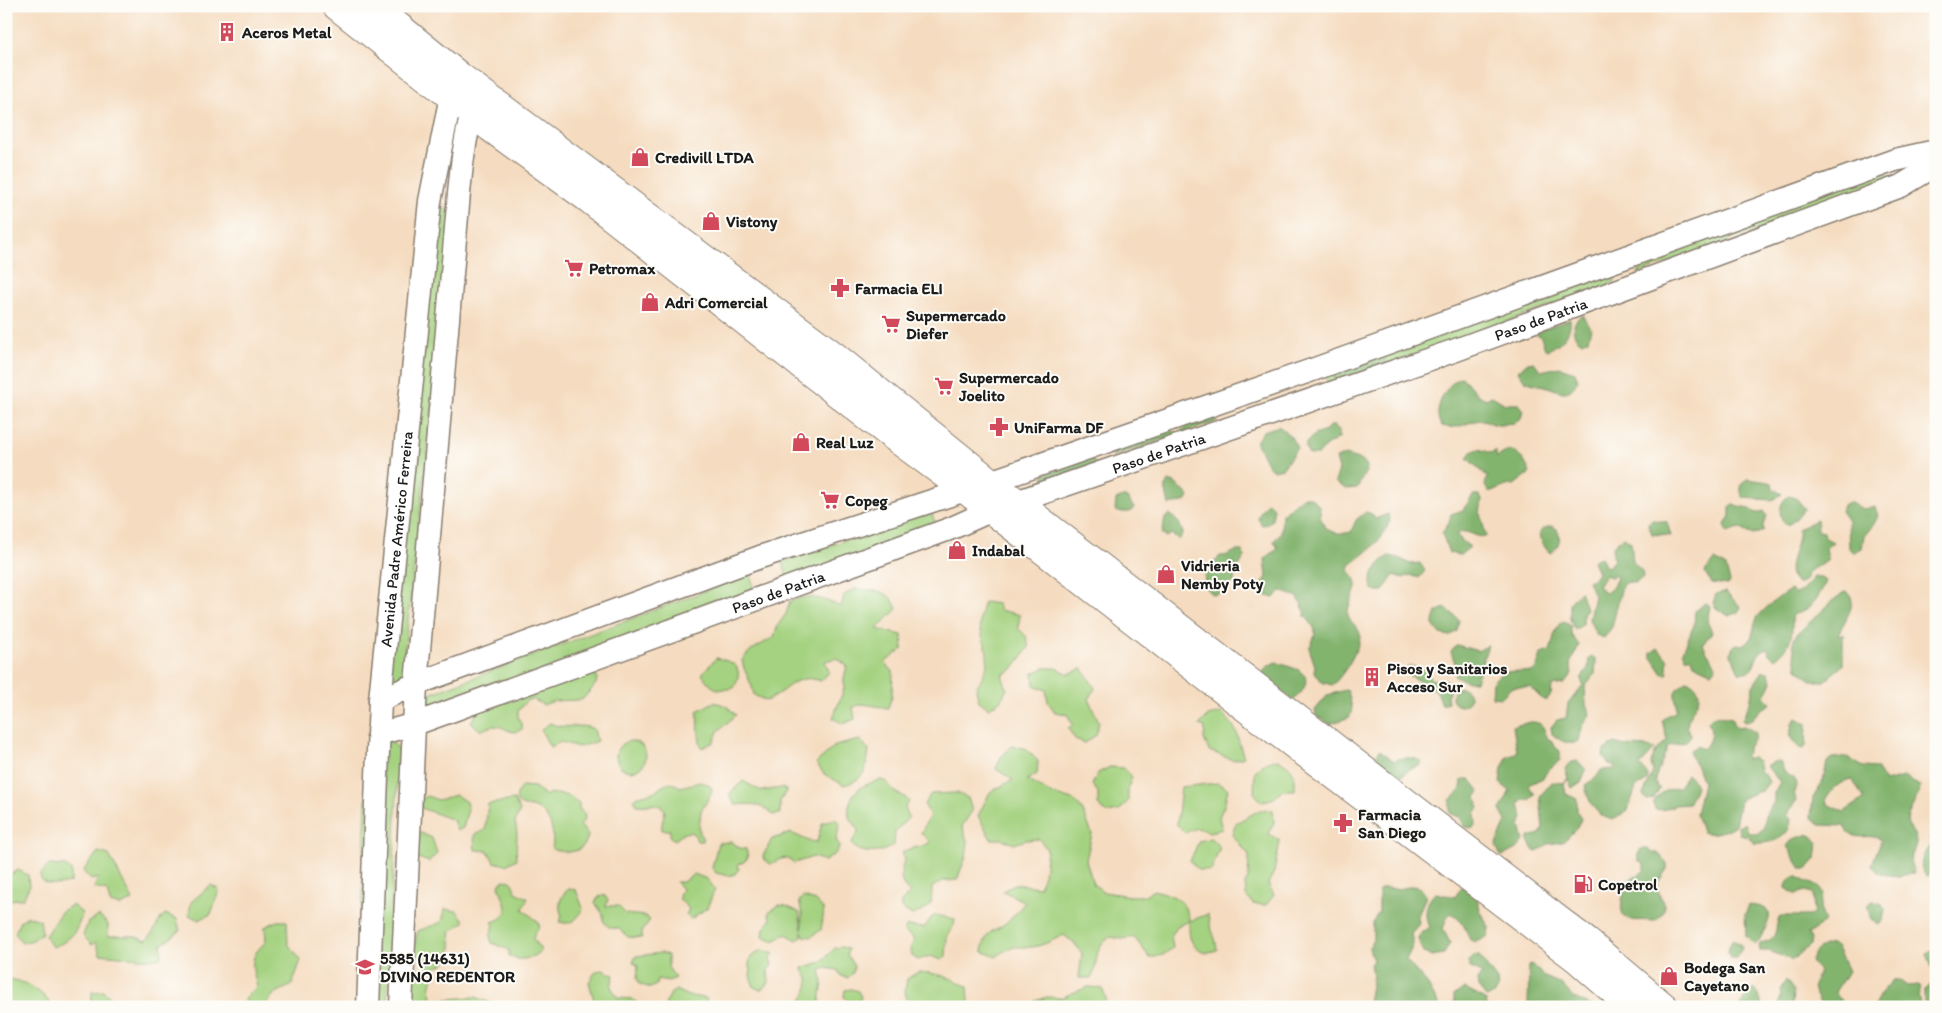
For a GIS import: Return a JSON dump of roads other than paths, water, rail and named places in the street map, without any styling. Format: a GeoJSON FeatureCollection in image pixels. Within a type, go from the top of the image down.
{"type":"FeatureCollection","features":[{"type":"Feature","properties":{"kind":"highway"},"geometry":{"type":"LineString","coordinates":[[337,6],[833,355],[978,486],[990,511],[1259,718],[1581,950],[1664,1007]]}},
{"type":"Feature","properties":{"kind":"highway"},"geometry":{"type":"LineString","coordinates":[[374,6],[470,101],[590,199],[886,432],[978,486],[1018,502],[1581,950],[1632,1007]]}},
{"type":"Feature","properties":{"kind":"street","name":"Avenida Padre Américo Ferreira"},"geometry":{"type":"LineString","coordinates":[[401,1007],[416,724],[416,684],[462,165],[470,101]]}},
{"type":"Feature","properties":{"kind":"street","name":"Avenida Padre Américo Ferreira"},"geometry":{"type":"LineString","coordinates":[[368,1007],[380,700],[430,201],[470,101]]}},
{"type":"Feature","properties":{"kind":"street","name":"Paso de Patria"},"geometry":{"type":"LineString","coordinates":[[380,700],[416,684],[788,548],[937,500],[1315,369],[1895,160],[1936,151]]}},
{"type":"Feature","properties":{"kind":"street","name":"Paso de Patria"},"geometry":{"type":"LineString","coordinates":[[378,734],[416,724],[952,528],[990,511],[1456,350],[1901,186],[1936,165]]}},
{"type":"Feature","properties":{"kind":"street"},"geometry":{"type":"LineString","coordinates":[[937,500],[950,501],[956,508],[959,519],[952,528]]}},
{"type":"Feature","properties":{"kind":"street"},"geometry":{"type":"LineString","coordinates":[[788,548],[801,582]]}},
{"type":"Feature","properties":{"kind":"street"},"geometry":{"type":"LineString","coordinates":[[746,563],[762,597]]}},
{"type":"Feature","properties":{"kind":"place","name":"Aceros Metal"},"geometry":{"type":"Point","coordinates":[227,32]}},
{"type":"Feature","properties":{"kind":"place","name":"Credivill LTDA"},"geometry":{"type":"Point","coordinates":[640,157]}},
{"type":"Feature","properties":{"kind":"place","name":"Vistony"},"geometry":{"type":"Point","coordinates":[711,221]}},
{"type":"Feature","properties":{"kind":"place","name":"Petromax"},"geometry":{"type":"Point","coordinates":[574,268]}},
{"type":"Feature","properties":{"kind":"place","name":"Farmacia ELI"},"geometry":{"type":"Point","coordinates":[840,288]}},
{"type":"Feature","properties":{"kind":"place","name":"Adri Comercial"},"geometry":{"type":"Point","coordinates":[650,302]}},
{"type":"Feature","properties":{"kind":"place","name":"Supermercado Diefer"},"geometry":{"type":"Point","coordinates":[891,324]}},
{"type":"Feature","properties":{"kind":"place","name":"Supermercado Joelito"},"geometry":{"type":"Point","coordinates":[944,386]}},
{"type":"Feature","properties":{"kind":"place","name":"UniFarma DF"},"geometry":{"type":"Point","coordinates":[999,427]}},
{"type":"Feature","properties":{"kind":"place","name":"Real Luz"},"geometry":{"type":"Point","coordinates":[801,442]}},
{"type":"Feature","properties":{"kind":"place","name":"Copeg"},"geometry":{"type":"Point","coordinates":[830,500]}},
{"type":"Feature","properties":{"kind":"place","name":"Indabal"},"geometry":{"type":"Point","coordinates":[957,550]}},
{"type":"Feature","properties":{"kind":"place","name":"Vidrieria Nemby Poty"},"geometry":{"type":"Point","coordinates":[1166,574]}},
{"type":"Feature","properties":{"kind":"place","name":"Pisos y Sanitarios Acceso Sur"},"geometry":{"type":"Point","coordinates":[1372,677]}},
{"type":"Feature","properties":{"kind":"place","name":"Farmacia San Diego"},"geometry":{"type":"Point","coordinates":[1343,823]}},
{"type":"Feature","properties":{"kind":"place","name":"Copetrol"},"geometry":{"type":"Point","coordinates":[1583,884]}},
{"type":"Feature","properties":{"kind":"place","name":"5585 (14631) DIVINO REDENTOR"},"geometry":{"type":"Point","coordinates":[365,967]}},
{"type":"Feature","properties":{"kind":"place","name":"Bodega San Cayetano"},"geometry":{"type":"Point","coordinates":[1669,976]}}]}
